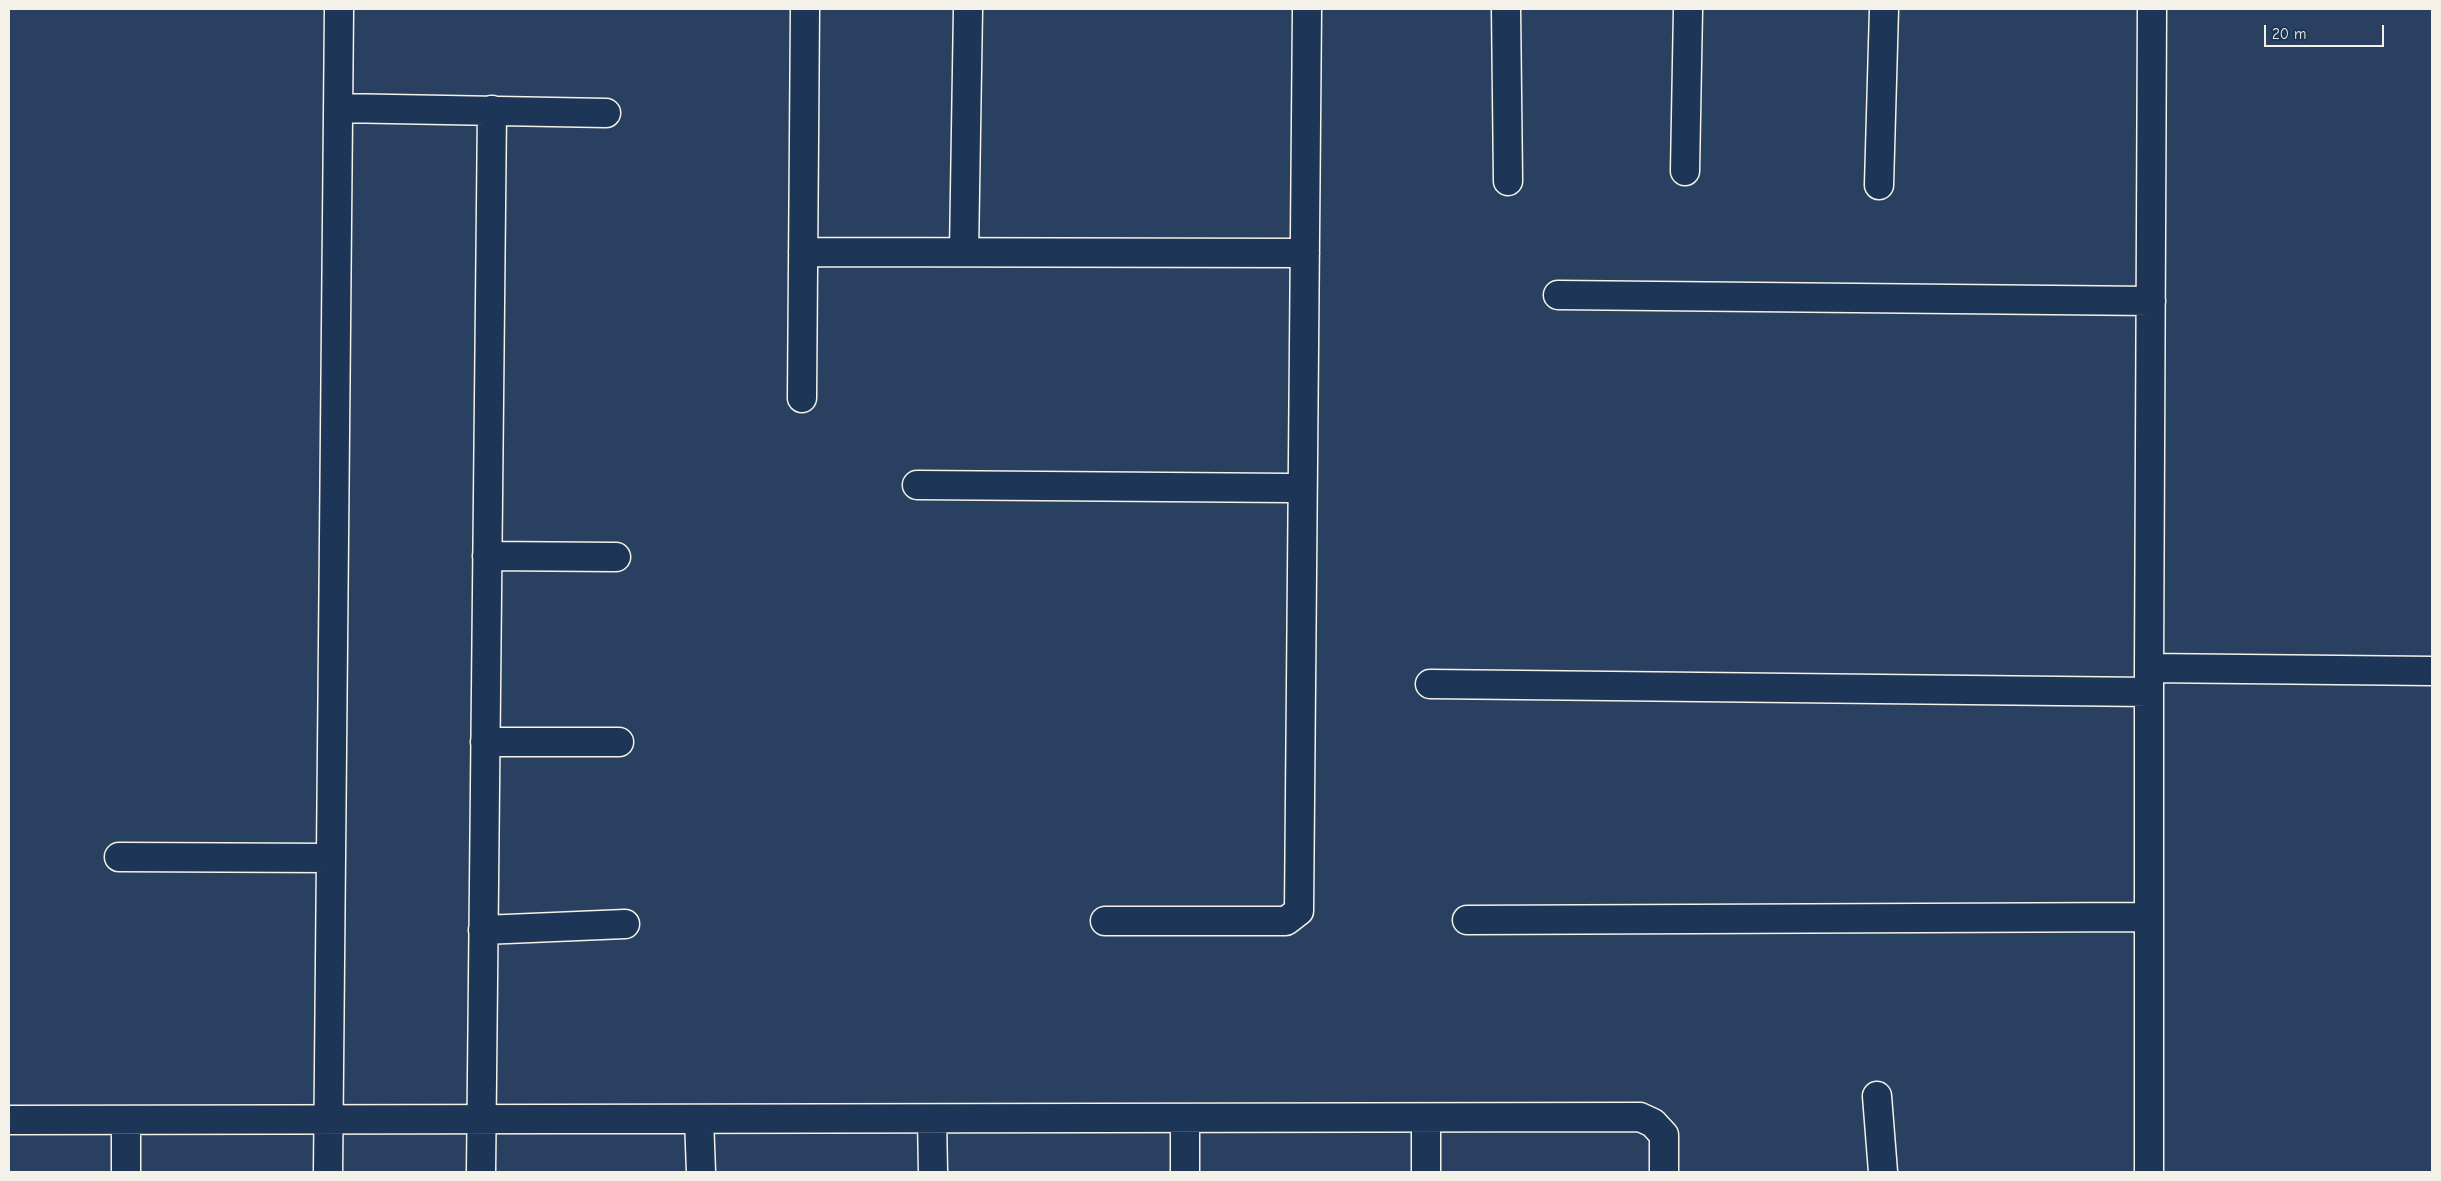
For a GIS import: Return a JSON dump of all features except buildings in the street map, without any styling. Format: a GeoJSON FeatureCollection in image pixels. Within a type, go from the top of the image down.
{"type":"FeatureCollection","features":[{"type":"Feature","properties":{"kind":"street"},"geometry":{"type":"LineString","coordinates":[[328,1172],[339,9]]}},
{"type":"Feature","properties":{"kind":"street"},"geometry":{"type":"LineString","coordinates":[[802,398],[805,9]]}},
{"type":"Feature","properties":{"kind":"street"},"geometry":{"type":"LineString","coordinates":[[964,252],[968,9]]}},
{"type":"Feature","properties":{"kind":"street"},"geometry":{"type":"LineString","coordinates":[[1105,921],[1286,921],[1299,911],[1307,9]]}},
{"type":"Feature","properties":{"kind":"street"},"geometry":{"type":"LineString","coordinates":[[1506,9],[1508,181]]}},
{"type":"Feature","properties":{"kind":"street"},"geometry":{"type":"LineString","coordinates":[[1685,171],[1688,9]]}},
{"type":"Feature","properties":{"kind":"street"},"geometry":{"type":"LineString","coordinates":[[1880,186],[1884,9]]}},
{"type":"Feature","properties":{"kind":"street"},"geometry":{"type":"LineString","coordinates":[[2149,1172],[2148,680],[2152,9]]}},
{"type":"Feature","properties":{"kind":"street"},"geometry":{"type":"LineString","coordinates":[[338,108],[606,113]]}},
{"type":"Feature","properties":{"kind":"street"},"geometry":{"type":"LineString","coordinates":[[480,1172],[492,110]]}},
{"type":"Feature","properties":{"kind":"street"},"geometry":{"type":"LineString","coordinates":[[803,252],[1305,253]]}},
{"type":"Feature","properties":{"kind":"street"},"geometry":{"type":"LineString","coordinates":[[1558,295],[2150,301]]}},
{"type":"Feature","properties":{"kind":"street"},"geometry":{"type":"LineString","coordinates":[[917,485],[1290,488]]}},
{"type":"Feature","properties":{"kind":"street"},"geometry":{"type":"LineString","coordinates":[[487,556],[616,557]]}},
{"type":"Feature","properties":{"kind":"street"},"geometry":{"type":"LineString","coordinates":[[1430,684],[2148,680],[2432,671]]}},
{"type":"Feature","properties":{"kind":"street"},"geometry":{"type":"LineString","coordinates":[[485,742],[619,742]]}},
{"type":"Feature","properties":{"kind":"street"},"geometry":{"type":"LineString","coordinates":[[119,857],[330,858]]}},
{"type":"Feature","properties":{"kind":"street"},"geometry":{"type":"LineString","coordinates":[[1467,920],[2148,917]]}},
{"type":"Feature","properties":{"kind":"street"},"geometry":{"type":"LineString","coordinates":[[483,930],[625,924]]}},
{"type":"Feature","properties":{"kind":"street"},"geometry":{"type":"LineString","coordinates":[[1878,1096],[1883,1172]]}},
{"type":"Feature","properties":{"kind":"street"},"geometry":{"type":"LineString","coordinates":[[9,1120],[1640,1117],[1654,1123],[1664,1135],[1664,1172]]}},
{"type":"Feature","properties":{"kind":"street"},"geometry":{"type":"LineString","coordinates":[[1185,1118],[1185,1172]]}},
{"type":"Feature","properties":{"kind":"street"},"geometry":{"type":"LineString","coordinates":[[1426,1118],[1426,1172]]}},
{"type":"Feature","properties":{"kind":"street"},"geometry":{"type":"LineString","coordinates":[[699,1119],[701,1172]]}},
{"type":"Feature","properties":{"kind":"street"},"geometry":{"type":"LineString","coordinates":[[932,1119],[933,1172]]}},
{"type":"Feature","properties":{"kind":"street"},"geometry":{"type":"LineString","coordinates":[[126,1120],[126,1172]]}}]}
